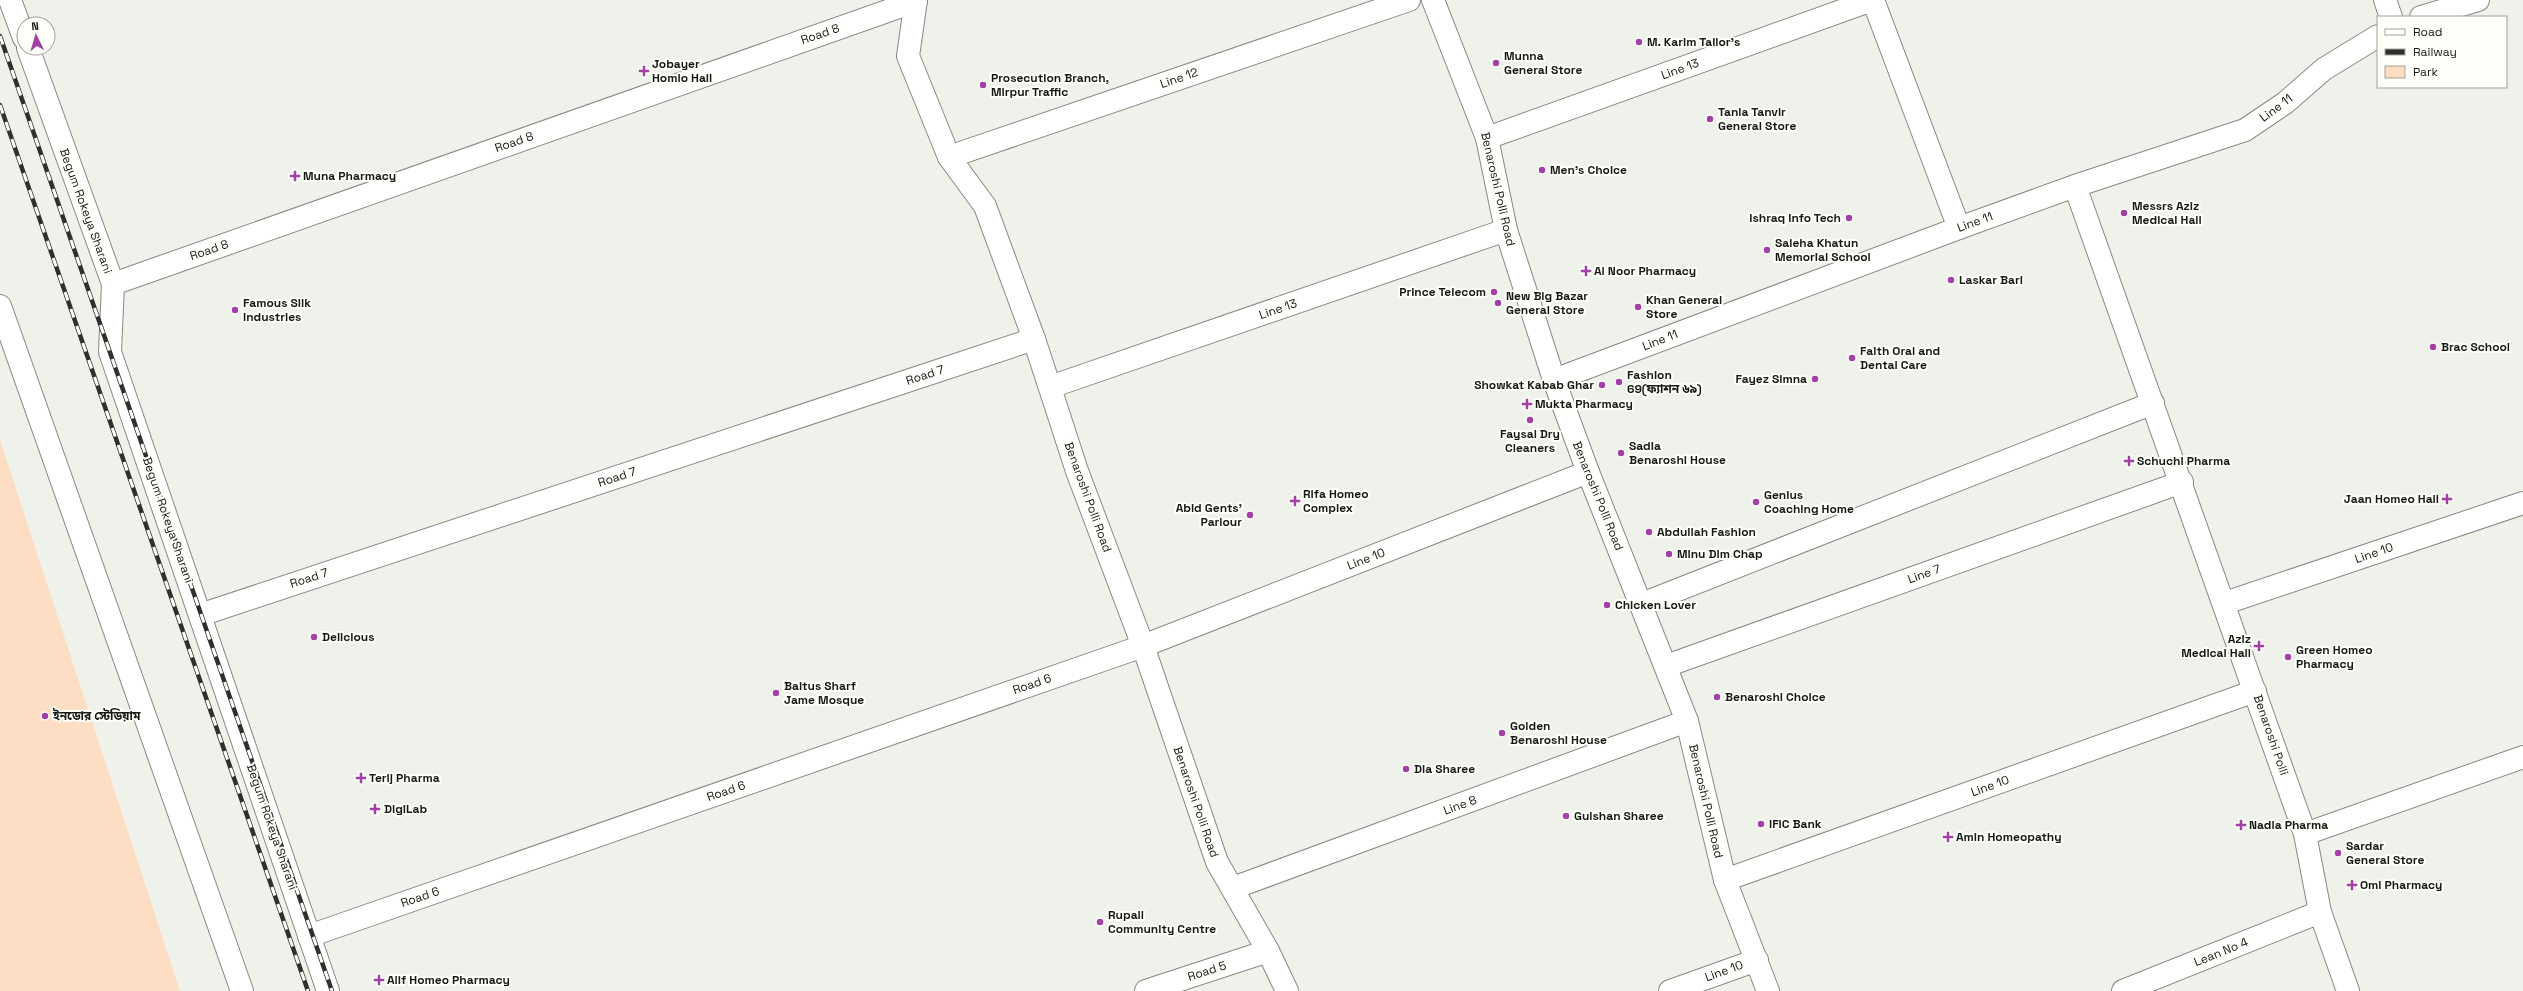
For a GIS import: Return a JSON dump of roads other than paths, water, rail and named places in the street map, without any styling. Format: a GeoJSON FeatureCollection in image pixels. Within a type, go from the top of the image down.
{"type":"FeatureCollection","features":[{"type":"Feature","properties":{"kind":"street"},"geometry":{"type":"LineString","coordinates":[[10,0],[16,16]]}},
{"type":"Feature","properties":{"kind":"street","name":"Benaroshi Polli Road"},"geometry":{"type":"LineString","coordinates":[[916,0],[908,56],[949,157],[985,206],[1034,339],[1077,470],[1143,646],[1217,862],[1234,888],[1268,951],[1287,991]]}},
{"type":"Feature","properties":{"kind":"street","name":"Road 8"},"geometry":{"type":"LineString","coordinates":[[113,284],[916,0]]}},
{"type":"Feature","properties":{"kind":"street","name":"Line 12"},"geometry":{"type":"LineString","coordinates":[[949,157],[1409,0]]}},
{"type":"Feature","properties":{"kind":"street","name":"Benaroshi Polli Road"},"geometry":{"type":"LineString","coordinates":[[1433,0],[1487,138],[1506,230],[1554,380],[1588,472],[1642,604],[1687,721],[1725,880],[1768,991]]}},
{"type":"Feature","properties":{"kind":"street","name":"Line 13"},"geometry":{"type":"LineString","coordinates":[[1487,138],[1872,0],[1959,228]]}},
{"type":"Feature","properties":{"kind":"street"},"geometry":{"type":"LineString","coordinates":[[2385,0],[2391,16]]}},
{"type":"Feature","properties":{"kind":"street"},"geometry":{"type":"LineString","coordinates":[[2424,16],[2478,0]]}},
{"type":"Feature","properties":{"kind":"street","name":"Line 11"},"geometry":{"type":"LineString","coordinates":[[1554,380],[2075,186],[2245,130],[2285,103],[2324,69],[2377,37]]}},
{"type":"Feature","properties":{"kind":"street","name":"Begum Rokeya Sharani"},"geometry":{"type":"LineString","coordinates":[[31,56],[113,284],[110,352],[328,991]]}},
{"type":"Feature","properties":{"kind":"street","name":"Benaroshi Polli"},"geometry":{"type":"LineString","coordinates":[[2075,186],[2182,482],[2305,834],[2320,912],[2348,991]]}},
{"type":"Feature","properties":{"kind":"street","name":"Line 13"},"geometry":{"type":"LineString","coordinates":[[1050,387],[1506,230]]}},
{"type":"Feature","properties":{"kind":"street"},"geometry":{"type":"LineString","coordinates":[[0,306],[242,991]]}},
{"type":"Feature","properties":{"kind":"street","name":"Road 7"},"geometry":{"type":"LineString","coordinates":[[200,615],[1034,339]]}},
{"type":"Feature","properties":{"kind":"street"},"geometry":{"type":"LineString","coordinates":[[1642,604],[2153,403]]}},
{"type":"Feature","properties":{"kind":"street","name":"Line 10"},"geometry":{"type":"LineString","coordinates":[[1143,646],[1588,472]]}},
{"type":"Feature","properties":{"kind":"street","name":"Line 7"},"geometry":{"type":"LineString","coordinates":[[1666,666],[2182,482]]}},
{"type":"Feature","properties":{"kind":"street","name":"Line 10"},"geometry":{"type":"LineString","coordinates":[[2224,603],[2523,503]]}},
{"type":"Feature","properties":{"kind":"street","name":"Road 6"},"geometry":{"type":"LineString","coordinates":[[309,936],[1143,646]]}},
{"type":"Feature","properties":{"kind":"street","name":"Line 10"},"geometry":{"type":"LineString","coordinates":[[1725,880],[2255,691]]}},
{"type":"Feature","properties":{"kind":"street","name":"Line 8"},"geometry":{"type":"LineString","coordinates":[[1234,888],[1687,721]]}},
{"type":"Feature","properties":{"kind":"street"},"geometry":{"type":"LineString","coordinates":[[2305,834],[2523,757]]}},
{"type":"Feature","properties":{"kind":"street","name":"Lean No 4"},"geometry":{"type":"LineString","coordinates":[[2123,991],[2320,912]]}},
{"type":"Feature","properties":{"kind":"street","name":"Road 5"},"geometry":{"type":"LineString","coordinates":[[1146,991],[1268,951]]}},
{"type":"Feature","properties":{"kind":"street","name":"Line 10"},"geometry":{"type":"LineString","coordinates":[[1670,991],[1757,960]]}},
{"type":"Feature","properties":{"kind":"railway"},"geometry":{"type":"LineString","coordinates":[[0,36],[332,991]]}},
{"type":"Feature","properties":{"kind":"railway"},"geometry":{"type":"LineString","coordinates":[[0,105],[308,991]]}},
{"type":"Feature","properties":{"kind":"place","name":"M. Karim Tailor’s"},"geometry":{"type":"Point","coordinates":[1639,42]}},
{"type":"Feature","properties":{"kind":"place","name":"Munna General Store"},"geometry":{"type":"Point","coordinates":[1496,63]}},
{"type":"Feature","properties":{"kind":"place","name":"Jobayer Homio Hall"},"geometry":{"type":"Point","coordinates":[644,71]}},
{"type":"Feature","properties":{"kind":"place","name":"Prosecution Branch, Mirpur Traffic"},"geometry":{"type":"Point","coordinates":[983,85]}},
{"type":"Feature","properties":{"kind":"place","name":"Tania Tanvir General Store"},"geometry":{"type":"Point","coordinates":[1710,119]}},
{"type":"Feature","properties":{"kind":"place","name":"Men's Choice"},"geometry":{"type":"Point","coordinates":[1542,170]}},
{"type":"Feature","properties":{"kind":"place","name":"Muna Pharmacy"},"geometry":{"type":"Point","coordinates":[295,176]}},
{"type":"Feature","properties":{"kind":"place","name":"Messrs Aziz Medical Hall"},"geometry":{"type":"Point","coordinates":[2124,213]}},
{"type":"Feature","properties":{"kind":"place","name":"Ishraq Info Tech"},"geometry":{"type":"Point","coordinates":[1849,218]}},
{"type":"Feature","properties":{"kind":"place","name":"Saleha Khatun Memorial School"},"geometry":{"type":"Point","coordinates":[1767,250]}},
{"type":"Feature","properties":{"kind":"place","name":"Al Noor Pharmacy"},"geometry":{"type":"Point","coordinates":[1586,271]}},
{"type":"Feature","properties":{"kind":"place","name":"Laskar Bari"},"geometry":{"type":"Point","coordinates":[1951,280]}},
{"type":"Feature","properties":{"kind":"place","name":"Prince Telecom"},"geometry":{"type":"Point","coordinates":[1494,292]}},
{"type":"Feature","properties":{"kind":"place","name":"New Big Bazar General Store"},"geometry":{"type":"Point","coordinates":[1498,303]}},
{"type":"Feature","properties":{"kind":"place","name":"Khan General Store"},"geometry":{"type":"Point","coordinates":[1638,307]}},
{"type":"Feature","properties":{"kind":"place","name":"Famous Silk Industries"},"geometry":{"type":"Point","coordinates":[235,310]}},
{"type":"Feature","properties":{"kind":"place","name":"Brac School"},"geometry":{"type":"Point","coordinates":[2433,347]}},
{"type":"Feature","properties":{"kind":"place","name":"Faith Oral and Dental Care"},"geometry":{"type":"Point","coordinates":[1852,358]}},
{"type":"Feature","properties":{"kind":"place","name":"Fayez Simna"},"geometry":{"type":"Point","coordinates":[1815,379]}},
{"type":"Feature","properties":{"kind":"place","name":"Fashion 69(ফ্যাশন ৬৯)"},"geometry":{"type":"Point","coordinates":[1619,382]}},
{"type":"Feature","properties":{"kind":"place","name":"Showkat Kabab Ghar"},"geometry":{"type":"Point","coordinates":[1602,385]}},
{"type":"Feature","properties":{"kind":"place","name":"Mukta Pharmacy"},"geometry":{"type":"Point","coordinates":[1527,404]}},
{"type":"Feature","properties":{"kind":"place","name":"Faysal Dry Cleaners"},"geometry":{"type":"Point","coordinates":[1530,420]}},
{"type":"Feature","properties":{"kind":"place","name":"Sadia Benaroshi House"},"geometry":{"type":"Point","coordinates":[1621,453]}},
{"type":"Feature","properties":{"kind":"place","name":"Schuchi Pharma"},"geometry":{"type":"Point","coordinates":[2129,461]}},
{"type":"Feature","properties":{"kind":"place","name":"Jaan Homeo Hall"},"geometry":{"type":"Point","coordinates":[2447,499]}},
{"type":"Feature","properties":{"kind":"place","name":"Rifa Homeo Complex"},"geometry":{"type":"Point","coordinates":[1295,501]}},
{"type":"Feature","properties":{"kind":"place","name":"Genius Coaching Home"},"geometry":{"type":"Point","coordinates":[1756,502]}},
{"type":"Feature","properties":{"kind":"place","name":"Abid Gents' Parlour"},"geometry":{"type":"Point","coordinates":[1250,515]}},
{"type":"Feature","properties":{"kind":"place","name":"Abdullah Fashion"},"geometry":{"type":"Point","coordinates":[1649,532]}},
{"type":"Feature","properties":{"kind":"place","name":"Minu Dim Chap"},"geometry":{"type":"Point","coordinates":[1669,554]}},
{"type":"Feature","properties":{"kind":"place","name":"Chicken Lover"},"geometry":{"type":"Point","coordinates":[1607,605]}},
{"type":"Feature","properties":{"kind":"place","name":"Delicious"},"geometry":{"type":"Point","coordinates":[314,637]}},
{"type":"Feature","properties":{"kind":"place","name":"Aziz Medical Hall"},"geometry":{"type":"Point","coordinates":[2259,646]}},
{"type":"Feature","properties":{"kind":"place","name":"Green Homeo Pharmacy"},"geometry":{"type":"Point","coordinates":[2288,657]}},
{"type":"Feature","properties":{"kind":"place","name":"Baitus Sharf Jame Mosque"},"geometry":{"type":"Point","coordinates":[776,693]}},
{"type":"Feature","properties":{"kind":"place","name":"Benaroshi Choice"},"geometry":{"type":"Point","coordinates":[1717,697]}},
{"type":"Feature","properties":{"kind":"place","name":"ইনডোর স্টেডিয়াম"},"geometry":{"type":"Point","coordinates":[45,716]}},
{"type":"Feature","properties":{"kind":"place","name":"Golden Benaroshi House"},"geometry":{"type":"Point","coordinates":[1502,733]}},
{"type":"Feature","properties":{"kind":"place","name":"Dia Sharee"},"geometry":{"type":"Point","coordinates":[1406,769]}},
{"type":"Feature","properties":{"kind":"place","name":"Terij Pharma"},"geometry":{"type":"Point","coordinates":[361,778]}},
{"type":"Feature","properties":{"kind":"place","name":"DigiLab"},"geometry":{"type":"Point","coordinates":[375,809]}},
{"type":"Feature","properties":{"kind":"place","name":"Gulshan Sharee"},"geometry":{"type":"Point","coordinates":[1566,816]}},
{"type":"Feature","properties":{"kind":"place","name":"IFIC Bank"},"geometry":{"type":"Point","coordinates":[1761,824]}},
{"type":"Feature","properties":{"kind":"place","name":"Nadia Pharma"},"geometry":{"type":"Point","coordinates":[2241,825]}},
{"type":"Feature","properties":{"kind":"place","name":"Amin Homeopathy"},"geometry":{"type":"Point","coordinates":[1948,837]}},
{"type":"Feature","properties":{"kind":"place","name":"Sardar General Store"},"geometry":{"type":"Point","coordinates":[2338,853]}},
{"type":"Feature","properties":{"kind":"place","name":"Omi Pharmacy"},"geometry":{"type":"Point","coordinates":[2352,885]}},
{"type":"Feature","properties":{"kind":"place","name":"Rupali Community Centre"},"geometry":{"type":"Point","coordinates":[1100,922]}},
{"type":"Feature","properties":{"kind":"place","name":"Alif Homeo Pharmacy"},"geometry":{"type":"Point","coordinates":[379,980]}}]}
